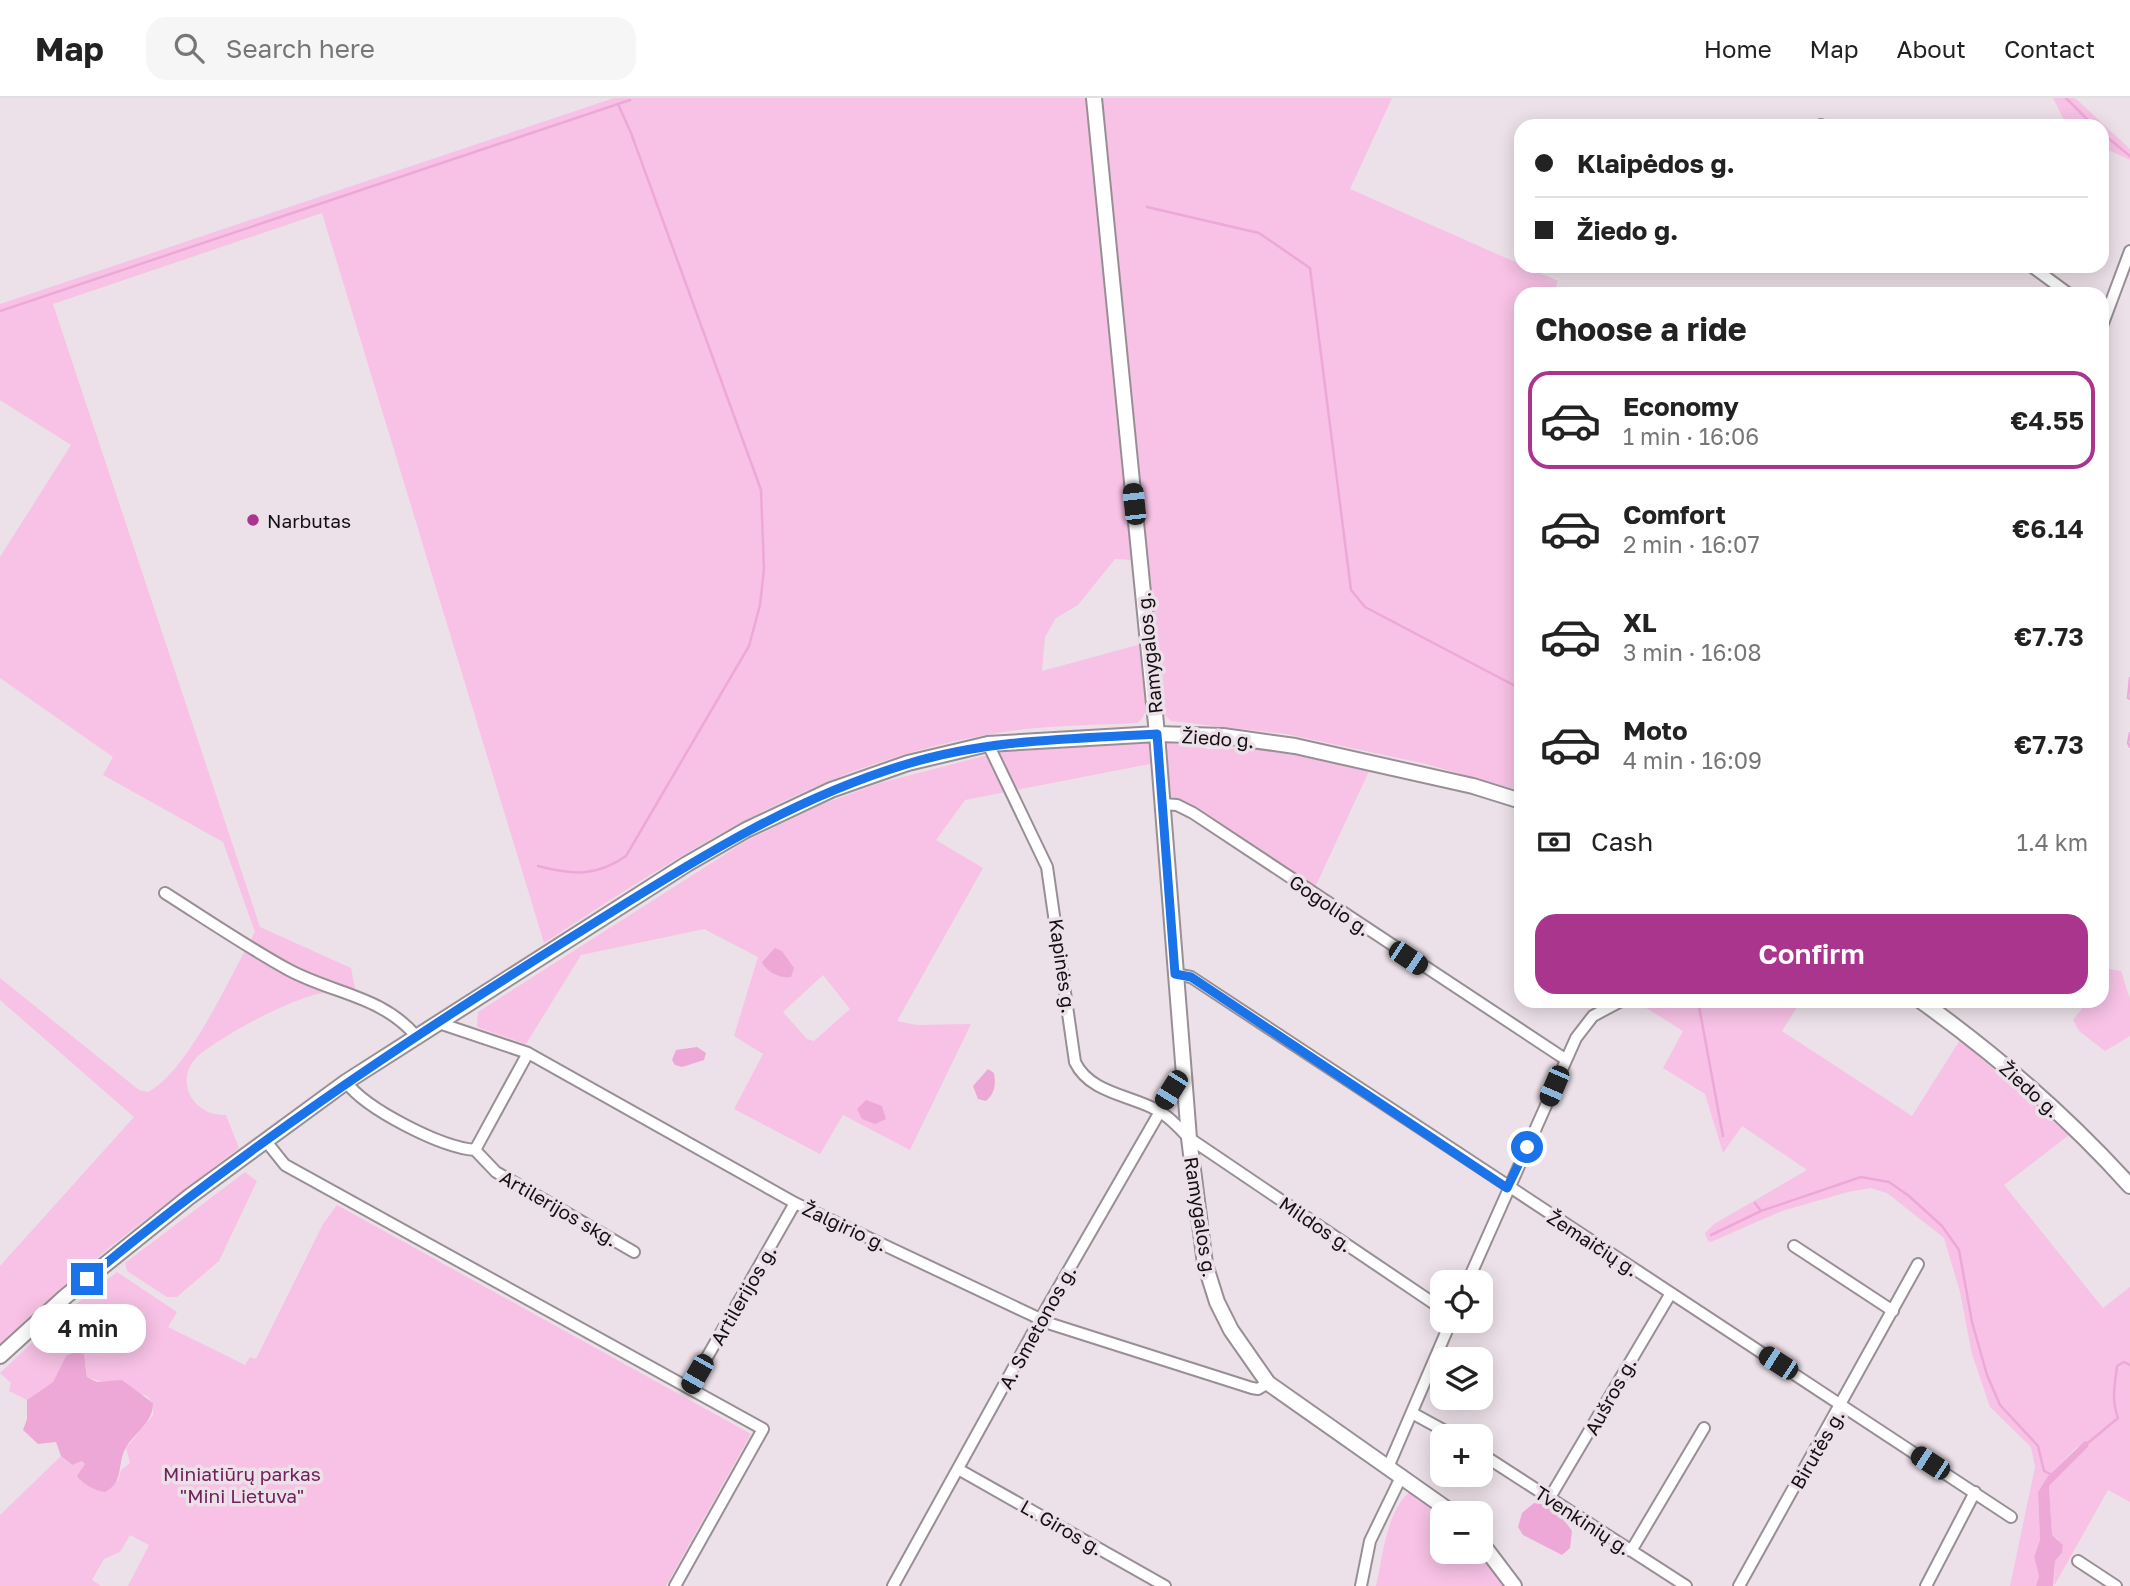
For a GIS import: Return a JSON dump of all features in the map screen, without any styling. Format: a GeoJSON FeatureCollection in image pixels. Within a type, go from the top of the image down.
{"type":"FeatureCollection","features":[{"type":"Feature","properties":{"kind":"street","name":"Ramygalos g."},"geometry":{"type":"LineString","coordinates":[[1094,98],[1157,734],[1189,1138],[1205,1264],[1217,1302],[1231,1331],[1268,1383],[1297,1406],[1389,1465],[1437,1501]]}},
{"type":"Feature","properties":{"kind":"street"},"geometry":{"type":"LineString","coordinates":[[2109,304],[2130,251]]}},
{"type":"Feature","properties":{"kind":"street"},"geometry":{"type":"LineString","coordinates":[[2040,273],[2060,287]]}},
{"type":"Feature","properties":{"kind":"street","name":"Žiedo g."},"geometry":{"type":"LineString","coordinates":[[0,1356],[108,1261],[265,1140],[346,1082],[687,864],[756,825],[831,790],[908,763],[988,744],[1157,734],[1223,736],[1295,746],[1473,786],[1514,799]]}},
{"type":"Feature","properties":{"kind":"street","name":"Kapinės g."},"geometry":{"type":"LineString","coordinates":[[988,744],[1047,867],[1075,1062],[1082,1075],[1093,1084],[1158,1111],[1189,1138]]}},
{"type":"Feature","properties":{"kind":"street","name":"Gogolio g."},"geometry":{"type":"LineString","coordinates":[[1162,804],[1177,805],[1193,813],[1565,1059]]}},
{"type":"Feature","properties":{"kind":"street"},"geometry":{"type":"LineString","coordinates":[[165,893],[291,971],[328,988],[360,996],[396,1014],[416,1036]]}},
{"type":"Feature","properties":{"kind":"street","name":"Žemaičių g."},"geometry":{"type":"LineString","coordinates":[[1175,974],[1191,977],[1507,1188],[2011,1517]]}},
{"type":"Feature","properties":{"kind":"street"},"geometry":{"type":"LineString","coordinates":[[1472,1270],[1565,1059],[1587,1021],[1603,1008]]}},
{"type":"Feature","properties":{"kind":"street","name":"Žiedo g."},"geometry":{"type":"LineString","coordinates":[[1930,1008],[1973,1040],[2054,1110],[2130,1186]]}},
{"type":"Feature","properties":{"kind":"street","name":"Žalgirio g."},"geometry":{"type":"LineString","coordinates":[[439,1023],[528,1053],[795,1203],[1041,1318],[1252,1388],[1258,1389],[1268,1383]]}},
{"type":"Feature","properties":{"kind":"street"},"geometry":{"type":"LineString","coordinates":[[346,1082],[356,1096],[423,1133],[464,1149],[475,1150],[528,1053]]}},
{"type":"Feature","properties":{"kind":"street","name":"A. Smetonos g."},"geometry":{"type":"LineString","coordinates":[[893,1586],[1041,1318],[1184,1070]]}},
{"type":"Feature","properties":{"kind":"street","name":"Mildos g."},"geometry":{"type":"LineString","coordinates":[[1189,1138],[1430,1302]]}},
{"type":"Feature","properties":{"kind":"street"},"geometry":{"type":"LineString","coordinates":[[265,1140],[285,1165],[633,1360],[690,1387],[763,1429],[675,1586]]}},
{"type":"Feature","properties":{"kind":"street","name":"Artilerijos skg."},"geometry":{"type":"LineString","coordinates":[[475,1150],[496,1172],[634,1252]]}},
{"type":"Feature","properties":{"kind":"street","name":"Artilerijos g."},"geometry":{"type":"LineString","coordinates":[[690,1387],[795,1203]]}},
{"type":"Feature","properties":{"kind":"street"},"geometry":{"type":"LineString","coordinates":[[1794,1246],[1894,1311]]}},
{"type":"Feature","properties":{"kind":"street","name":"Birutės g."},"geometry":{"type":"LineString","coordinates":[[1739,1586],[1919,1264]]}},
{"type":"Feature","properties":{"kind":"street","name":"Aušros g."},"geometry":{"type":"LineString","coordinates":[[1549,1499],[1671,1293]]}},
{"type":"Feature","properties":{"kind":"street"},"geometry":{"type":"LineString","coordinates":[[1389,1465],[1446,1333]]}},
{"type":"Feature","properties":{"kind":"street"},"geometry":{"type":"LineString","coordinates":[[1412,1413],[1432,1424]]}},
{"type":"Feature","properties":{"kind":"street"},"geometry":{"type":"LineString","coordinates":[[1631,1551],[1704,1428]]}},
{"type":"Feature","properties":{"kind":"street","name":"Tvenkinių g."},"geometry":{"type":"LineString","coordinates":[[1493,1462],[1686,1586]]}},
{"type":"Feature","properties":{"kind":"street","name":"L. Giros g."},"geometry":{"type":"LineString","coordinates":[[958,1469],[1165,1586]]}},
{"type":"Feature","properties":{"kind":"street"},"geometry":{"type":"LineString","coordinates":[[1362,1586],[1370,1541],[1402,1475]]}},
{"type":"Feature","properties":{"kind":"street"},"geometry":{"type":"LineString","coordinates":[[1926,1586],[1975,1492]]}},
{"type":"Feature","properties":{"kind":"street"},"geometry":{"type":"LineString","coordinates":[[1493,1558],[1514,1586]]}},
{"type":"Feature","properties":{"kind":"street"},"geometry":{"type":"LineString","coordinates":[[2078,1561],[2116,1586]]}},
{"type":"Feature","properties":{"kind":"green space"},"geometry":{"type":"Polygon","coordinates":[[[614,98],[1086,98],[1133,560],[1115,559],[1078,605],[1056,618],[1045,637],[1042,671],[1141,644],[1147,697],[1143,716],[1138,723],[1011,731],[945,744],[882,761],[765,810],[655,872],[544,943],[322,213],[53,304],[260,927],[351,968],[357,999],[331,992],[300,999],[241,1028],[197,1057],[187,1076],[190,1096],[205,1110],[226,1115],[239,1148],[111,1246],[0,1345],[0,1266],[134,1117],[0,1000],[0,978],[139,1090],[148,1092],[163,1081],[193,1043],[255,932],[223,842],[103,775],[113,757],[0,678],[0,557],[71,445],[0,400],[0,304],[614,98]]]}},
{"type":"Feature","properties":{"kind":"green space"},"geometry":{"type":"Polygon","coordinates":[[[1100,98],[1392,98],[1350,189],[1514,262],[1514,273],[1540,273],[1558,281],[1556,287],[1514,287],[1514,789],[1426,764],[1286,734],[1171,721],[1163,713],[1100,98]]]}},
{"type":"Feature","properties":{"kind":"green space"},"geometry":{"type":"Polygon","coordinates":[[[2053,98],[2075,98],[2098,119],[2064,119],[2053,98]]]}},
{"type":"Feature","properties":{"kind":"green space"},"geometry":{"type":"Polygon","coordinates":[[[2109,130],[2130,149],[2130,160],[2109,150],[2109,130]]]}},
{"type":"Feature","properties":{"kind":"green space"},"geometry":{"type":"Polygon","coordinates":[[[1186,743],[1208,749],[1255,748],[1370,769],[1311,896],[1191,815],[1171,808],[1165,761],[965,800],[936,840],[983,868],[897,1021],[916,1025],[971,1024],[910,1150],[843,1115],[820,1154],[734,1109],[763,1054],[734,1036],[758,957],[704,929],[581,955],[526,1044],[477,1027],[478,1012],[746,841],[823,804],[880,783],[1003,751],[1064,745],[1186,743]],[[823,975],[783,1012],[807,1039],[814,1041],[850,1009],[823,975]]]}},
{"type":"Feature","properties":{"kind":"green space"},"geometry":{"type":"Polygon","coordinates":[[[2109,969],[2121,971],[2130,999],[2130,1036],[2105,1051],[2079,1031],[2073,1020],[2082,1008],[2109,1008],[2109,969]]]}},
{"type":"Feature","properties":{"kind":"green space"},"geometry":{"type":"Polygon","coordinates":[[[1646,1008],[1797,1008],[1782,1031],[1912,1116],[1960,1040],[2069,1135],[2004,1185],[2103,1308],[2130,1287],[2130,1502],[2108,1490],[2054,1586],[2055,1561],[2062,1553],[2058,1539],[2052,1536],[2049,1486],[2088,1447],[2077,1447],[2048,1476],[2038,1492],[2040,1540],[2034,1557],[2039,1576],[2036,1586],[2010,1586],[2035,1467],[2031,1447],[1990,1407],[1972,1354],[1960,1292],[1944,1238],[1887,1193],[1871,1188],[1782,1211],[1708,1241],[1705,1233],[1714,1224],[1807,1170],[1742,1126],[1723,1153],[1705,1094],[1663,1068],[1683,1031],[1646,1008]]]}},
{"type":"Feature","properties":{"kind":"green space"},"geometry":{"type":"Polygon","coordinates":[[[245,1172],[257,1181],[219,1261],[177,1297],[167,1297],[127,1271],[125,1263],[245,1172]]]}},
{"type":"Feature","properties":{"kind":"green space","name":"Miniatiūrų parkas \"Mini Lietuva\""},"geometry":{"type":"Polygon","coordinates":[[[337,1205],[751,1434],[666,1586],[128,1586],[149,1545],[130,1535],[120,1552],[104,1559],[92,1580],[101,1586],[0,1586],[0,1515],[61,1456],[71,1465],[82,1461],[85,1463],[80,1480],[88,1485],[118,1481],[121,1470],[130,1463],[126,1448],[153,1415],[153,1403],[147,1396],[87,1377],[86,1364],[66,1356],[53,1382],[27,1400],[9,1391],[11,1383],[0,1373],[59,1317],[117,1272],[177,1312],[168,1327],[245,1365],[250,1357],[256,1359],[323,1224],[337,1205]]]}},
{"type":"Feature","properties":{"kind":"green space"},"geometry":{"type":"Polygon","coordinates":[[[1412,1490],[1430,1505],[1430,1564],[1488,1564],[1504,1586],[1376,1586],[1391,1521],[1403,1498],[1412,1490]]]}},
{"type":"Feature","properties":{"kind":"shaded area"},"geometry":{"type":"Polygon","coordinates":[[[775,948],[782,951],[794,968],[791,977],[774,974],[764,966],[762,962],[775,948]]]}},
{"type":"Feature","properties":{"kind":"shaded area"},"geometry":{"type":"Polygon","coordinates":[[[697,1047],[706,1053],[704,1060],[682,1067],[675,1065],[672,1060],[676,1050],[697,1047]]]}},
{"type":"Feature","properties":{"kind":"shaded area"},"geometry":{"type":"Polygon","coordinates":[[[988,1069],[994,1073],[995,1085],[986,1101],[978,1099],[973,1086],[988,1069]]]}},
{"type":"Feature","properties":{"kind":"shaded area"},"geometry":{"type":"Polygon","coordinates":[[[866,1100],[882,1106],[886,1119],[875,1124],[862,1119],[857,1109],[866,1100]]]}},
{"type":"Feature","properties":{"kind":"shaded area"},"geometry":{"type":"Polygon","coordinates":[[[75,1352],[84,1354],[87,1377],[97,1382],[122,1380],[153,1403],[149,1418],[126,1447],[117,1480],[105,1492],[90,1487],[77,1476],[85,1464],[82,1461],[72,1465],[61,1456],[56,1442],[38,1444],[23,1430],[27,1419],[27,1400],[53,1382],[66,1356],[75,1352]]]}},
{"type":"Feature","properties":{"kind":"shaded area"},"geometry":{"type":"Polygon","coordinates":[[[2085,1441],[2089,1442],[2088,1447],[2049,1486],[2052,1535],[2063,1545],[2062,1553],[2055,1561],[2053,1586],[2036,1586],[2039,1576],[2034,1557],[2040,1540],[2038,1492],[2048,1476],[2085,1441]]]}},
{"type":"Feature","properties":{"kind":"shaded area"},"geometry":{"type":"Polygon","coordinates":[[[1534,1503],[1551,1508],[1572,1531],[1570,1548],[1562,1555],[1523,1535],[1518,1527],[1522,1513],[1534,1503]]]}},
{"type":"Feature","properties":{"kind":"waterway"},"geometry":{"type":"LineString","coordinates":[[2066,98],[2087,119]]}},
{"type":"Feature","properties":{"kind":"waterway"},"geometry":{"type":"LineString","coordinates":[[0,311],[630,100]]}},
{"type":"Feature","properties":{"kind":"waterway"},"geometry":{"type":"LineString","coordinates":[[538,866],[573,872],[594,871],[626,856],[749,646],[760,605],[764,569],[761,490],[631,133],[618,104]]}},
{"type":"Feature","properties":{"kind":"waterway"},"geometry":{"type":"LineString","coordinates":[[2109,139],[2130,156]]}},
{"type":"Feature","properties":{"kind":"waterway"},"geometry":{"type":"LineString","coordinates":[[1147,207],[1259,233],[1310,268],[1351,590],[1365,607],[1514,685]]}},
{"type":"Feature","properties":{"kind":"waterway"},"geometry":{"type":"LineString","coordinates":[[2130,678],[2130,699]]}},
{"type":"Feature","properties":{"kind":"waterway"},"geometry":{"type":"LineString","coordinates":[[2130,733],[2130,747]]}},
{"type":"Feature","properties":{"kind":"waterway"},"geometry":{"type":"LineString","coordinates":[[1699,1008],[1723,1136]]}},
{"type":"Feature","properties":{"kind":"waterway"},"geometry":{"type":"LineString","coordinates":[[1711,1235],[1761,1211],[1861,1177],[1889,1182],[1909,1196],[1942,1226],[1959,1250],[1972,1322],[1987,1375],[2000,1405],[2038,1446],[2044,1471],[2052,1475]]}},
{"type":"Feature","properties":{"kind":"waterway"},"geometry":{"type":"LineString","coordinates":[[1755,1203],[1761,1211]]}},
{"type":"Feature","properties":{"kind":"waterway"},"geometry":{"type":"LineString","coordinates":[[2089,1442],[2118,1418],[2114,1398],[2117,1366],[2124,1362],[2130,1365]]}},
{"type":"Feature","properties":{"kind":"place","name":"Narbutas"},"geometry":{"type":"Point","coordinates":[253,520]}},
{"type":"Feature","properties":{"kind":"route"},"geometry":{"type":"LineString","coordinates":[[87,1279],[196,1192],[346,1082],[716,847],[831,790],[908,763],[1007,741],[1157,734],[1175,974],[1191,977],[1507,1188],[1527,1147]]}}]}
